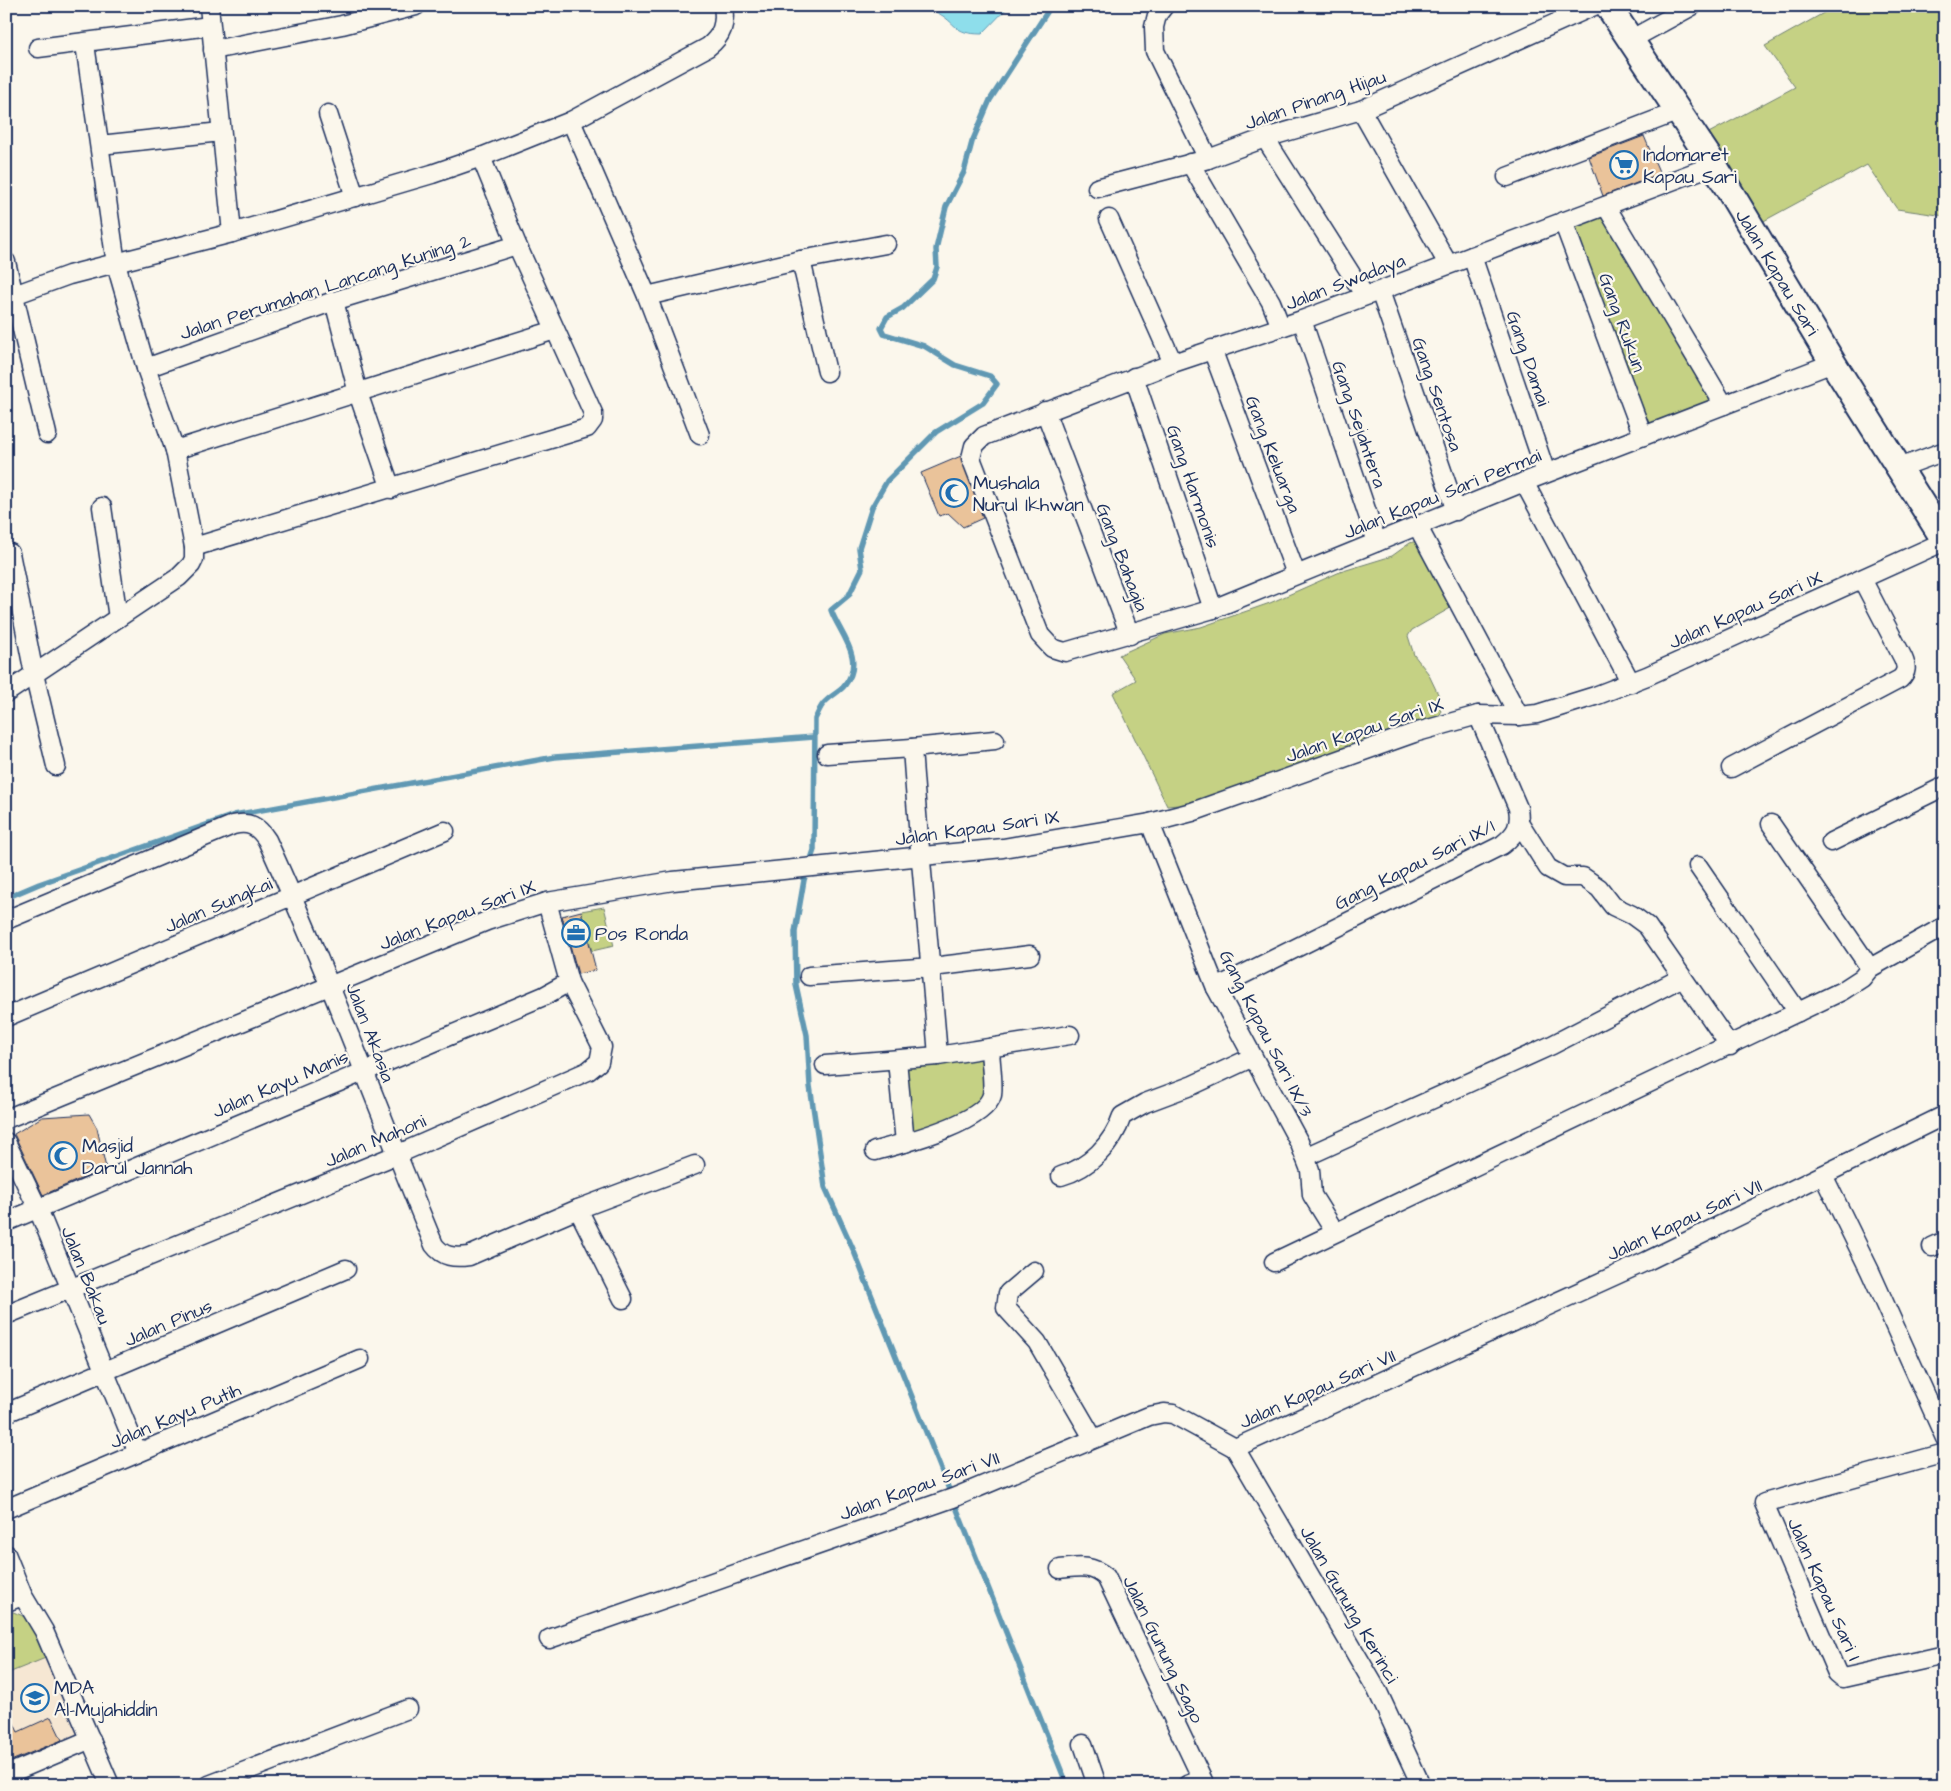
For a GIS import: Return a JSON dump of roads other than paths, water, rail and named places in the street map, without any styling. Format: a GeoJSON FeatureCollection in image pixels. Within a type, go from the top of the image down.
{"type":"FeatureCollection","features":[{"type":"Feature","properties":{"kind":"main road","name":"Jalan Kapau Sari"},"geometry":{"type":"LineString","coordinates":[[1608,6],[1714,165],[1832,363],[1945,541]]}},
{"type":"Feature","properties":{"kind":"street"},"geometry":{"type":"LineString","coordinates":[[209,6],[232,233]]}},
{"type":"Feature","properties":{"kind":"street"},"geometry":{"type":"LineString","coordinates":[[213,50],[342,24],[416,6]]}},
{"type":"Feature","properties":{"kind":"street"},"geometry":{"type":"LineString","coordinates":[[14,295],[69,275],[232,233],[354,197],[481,157],[571,121],[708,47],[717,40],[724,24],[723,6]]}},
{"type":"Feature","properties":{"kind":"street"},"geometry":{"type":"LineString","coordinates":[[1164,6],[1157,15],[1154,27],[1155,51],[1208,158]]}},
{"type":"Feature","properties":{"kind":"street","name":"Jalan Pinang Hijau"},"geometry":{"type":"LineString","coordinates":[[1097,188],[1208,158],[1265,138],[1361,110],[1594,6]]}},
{"type":"Feature","properties":{"kind":"street"},"geometry":{"type":"LineString","coordinates":[[1630,40],[1692,6]]}},
{"type":"Feature","properties":{"kind":"street"},"geometry":{"type":"LineString","coordinates":[[38,48],[85,44],[210,26]]}},
{"type":"Feature","properties":{"kind":"street"},"geometry":{"type":"LineString","coordinates":[[6,693],[186,571],[194,559],[194,547],[175,450],[146,368],[116,264],[85,44]]}},
{"type":"Feature","properties":{"kind":"street"},"geometry":{"type":"LineString","coordinates":[[1361,110],[1448,264]]}},
{"type":"Feature","properties":{"kind":"street"},"geometry":{"type":"LineString","coordinates":[[1507,177],[1679,112]]}},
{"type":"Feature","properties":{"kind":"street"},"geometry":{"type":"LineString","coordinates":[[328,114],[354,197]]}},
{"type":"Feature","properties":{"kind":"street"},"geometry":{"type":"LineString","coordinates":[[571,121],[647,296],[700,435]]}},
{"type":"Feature","properties":{"kind":"street"},"geometry":{"type":"LineString","coordinates":[[100,145],[221,132]]}},
{"type":"Feature","properties":{"kind":"street","name":"Gang Sentosa"},"geometry":{"type":"LineString","coordinates":[[1265,138],[1372,293],[1456,511]]}},
{"type":"Feature","properties":{"kind":"street"},"geometry":{"type":"LineString","coordinates":[[194,547],[391,489],[587,428],[591,424],[593,413],[517,245],[481,157]]}},
{"type":"Feature","properties":{"kind":"street"},"geometry":{"type":"LineString","coordinates":[[1190,163],[1272,302],[1282,327]]}},
{"type":"Feature","properties":{"kind":"street","name":"Jalan Swadaya"},"geometry":{"type":"LineString","coordinates":[[1065,652],[1057,650],[1048,644],[1040,635],[1032,620],[971,458],[974,446],[978,440],[990,433],[1044,411],[1134,377],[1212,348],[1302,320],[1714,165]]}},
{"type":"Feature","properties":{"kind":"street"},"geometry":{"type":"LineString","coordinates":[[1606,206],[1724,405]]}},
{"type":"Feature","properties":{"kind":"street"},"geometry":{"type":"LineString","coordinates":[[1109,219],[1173,363]]}},
{"type":"Feature","properties":{"kind":"street","name":"Gang Rukun"},"geometry":{"type":"LineString","coordinates":[[1563,222],[1643,436]]}},
{"type":"Feature","properties":{"kind":"street"},"geometry":{"type":"LineString","coordinates":[[647,296],[801,260],[886,244]]}},
{"type":"Feature","properties":{"kind":"street","name":"Jalan Perumahan Lancang Kuning 2"},"geometry":{"type":"LineString","coordinates":[[146,368],[334,301],[517,245]]}},
{"type":"Feature","properties":{"kind":"street","name":"Gang Damai"},"geometry":{"type":"LineString","coordinates":[[1472,256],[1546,473]]}},
{"type":"Feature","properties":{"kind":"street"},"geometry":{"type":"LineString","coordinates":[[801,260],[827,372]]}},
{"type":"Feature","properties":{"kind":"street"},"geometry":{"type":"LineString","coordinates":[[6,262],[46,434]]}},
{"type":"Feature","properties":{"kind":"street"},"geometry":{"type":"LineString","coordinates":[[334,301],[358,393],[391,489]]}},
{"type":"Feature","properties":{"kind":"street","name":"Gang Sejahtera"},"geometry":{"type":"LineString","coordinates":[[1302,320],[1377,542]]}},
{"type":"Feature","properties":{"kind":"street"},"geometry":{"type":"LineString","coordinates":[[175,450],[555,330]]}},
{"type":"Feature","properties":{"kind":"street","name":"Gang Keluarga"},"geometry":{"type":"LineString","coordinates":[[1212,348],[1296,574]]}},
{"type":"Feature","properties":{"kind":"street","name":"Jalan Kapau Sari Permai"},"geometry":{"type":"LineString","coordinates":[[1065,652],[1213,609],[1296,574],[1418,527],[1546,473],[1832,363]]}},
{"type":"Feature","properties":{"kind":"street","name":"Gang Harmonis"},"geometry":{"type":"LineString","coordinates":[[1134,377],[1213,609]]}},
{"type":"Feature","properties":{"kind":"street","name":"Gang Bahagia"},"geometry":{"type":"LineString","coordinates":[[1044,411],[1130,634]]}},
{"type":"Feature","properties":{"kind":"street"},"geometry":{"type":"LineString","coordinates":[[1898,468],[1945,451]]}},
{"type":"Feature","properties":{"kind":"street"},"geometry":{"type":"LineString","coordinates":[[1524,482],[1631,683]]}},
{"type":"Feature","properties":{"kind":"street"},"geometry":{"type":"LineString","coordinates":[[102,507],[118,618]]}},
{"type":"Feature","properties":{"kind":"street"},"geometry":{"type":"LineString","coordinates":[[1418,527],[1519,716]]}},
{"type":"Feature","properties":{"kind":"street","name":"Jalan Kapau Sari IX"},"geometry":{"type":"LineString","coordinates":[[6,1119],[487,921],[547,902],[672,881],[794,868],[919,858],[1003,848],[1150,823],[1192,812],[1414,733],[1478,715],[1519,716],[1569,705],[1631,683],[1945,541]]}},
{"type":"Feature","properties":{"kind":"street"},"geometry":{"type":"LineString","coordinates":[[10,553],[34,674],[56,766]]}},
{"type":"Feature","properties":{"kind":"street"},"geometry":{"type":"LineString","coordinates":[[1731,768],[1900,679],[1905,674],[1906,666],[1903,658],[1862,579]]}},
{"type":"Feature","properties":{"kind":"street","name":"Gang Kapau Sari IX/1"},"geometry":{"type":"LineString","coordinates":[[1216,988],[1502,845],[1513,836],[1520,822],[1518,808],[1478,715]]}},
{"type":"Feature","properties":{"kind":"street"},"geometry":{"type":"LineString","coordinates":[[827,754],[995,740]]}},
{"type":"Feature","properties":{"kind":"street"},"geometry":{"type":"LineString","coordinates":[[912,748],[919,858],[932,967],[938,1056]]}},
{"type":"Feature","properties":{"kind":"street"},"geometry":{"type":"LineString","coordinates":[[1830,842],[1945,786]]}},
{"type":"Feature","properties":{"kind":"street"},"geometry":{"type":"LineString","coordinates":[[1520,822],[1548,868],[1564,877],[1583,878],[1599,888],[1613,906],[1632,915],[1647,926],[1666,951],[1681,978],[1730,1046]]}},
{"type":"Feature","properties":{"kind":"street","name":"Jalan Akasia"},"geometry":{"type":"LineString","coordinates":[[6,920],[242,823],[249,824],[262,832],[292,896],[396,1155],[434,1245],[440,1253],[449,1256],[469,1256],[578,1209],[695,1165]]}},
{"type":"Feature","properties":{"kind":"street","name":"Gang Kapau Sari IX/3"},"geometry":{"type":"LineString","coordinates":[[1150,823],[1216,988],[1305,1157],[1310,1170],[1312,1195],[1335,1232]]}},
{"type":"Feature","properties":{"kind":"street"},"geometry":{"type":"LineString","coordinates":[[1771,824],[1870,968]]}},
{"type":"Feature","properties":{"kind":"street","name":"Jalan Sungkai"},"geometry":{"type":"LineString","coordinates":[[6,1017],[445,831]]}},
{"type":"Feature","properties":{"kind":"street"},"geometry":{"type":"LineString","coordinates":[[1698,866],[1798,1012]]}},
{"type":"Feature","properties":{"kind":"street","name":"Jalan Mahoni"},"geometry":{"type":"LineString","coordinates":[[6,1316],[396,1155],[580,1076],[594,1067],[602,1055],[602,1047],[569,982],[547,902]]}},
{"type":"Feature","properties":{"kind":"street"},"geometry":{"type":"LineString","coordinates":[[1274,1262],[1842,991],[1862,978],[1870,968],[1945,926]]}},
{"type":"Feature","properties":{"kind":"street"},"geometry":{"type":"LineString","coordinates":[[808,976],[932,967],[1030,955]]}},
{"type":"Feature","properties":{"kind":"street"},"geometry":{"type":"LineString","coordinates":[[1305,1157],[1552,1045],[1681,978]]}},
{"type":"Feature","properties":{"kind":"street","name":"Jalan Kayu Manis"},"geometry":{"type":"LineString","coordinates":[[6,1222],[544,996],[569,982]]}},
{"type":"Feature","properties":{"kind":"street"},"geometry":{"type":"LineString","coordinates":[[825,1065],[938,1056],[1070,1035]]}},
{"type":"Feature","properties":{"kind":"street"},"geometry":{"type":"LineString","coordinates":[[875,1150],[905,1143],[970,1118],[980,1111],[992,1095],[990,1048]]}},
{"type":"Feature","properties":{"kind":"street"},"geometry":{"type":"LineString","coordinates":[[1061,1176],[1078,1171],[1095,1157],[1118,1129],[1122,1116],[1146,1103],[1193,1085],[1253,1057]]}},
{"type":"Feature","properties":{"kind":"street"},"geometry":{"type":"LineString","coordinates":[[897,1060],[905,1143]]}},
{"type":"Feature","properties":{"kind":"street","name":"Jalan Kapau Sari VII"},"geometry":{"type":"LineString","coordinates":[[549,1639],[953,1498],[1149,1416],[1164,1413],[1182,1418],[1235,1448],[1647,1261],[1945,1115]]}},
{"type":"Feature","properties":{"kind":"street","name":"Jalan Bakau"},"geometry":{"type":"LineString","coordinates":[[6,1142],[38,1210],[138,1453]]}},
{"type":"Feature","properties":{"kind":"street"},"geometry":{"type":"LineString","coordinates":[[1823,1175],[1870,1270],[1945,1438]]}},
{"type":"Feature","properties":{"kind":"street"},"geometry":{"type":"LineString","coordinates":[[578,1209],[623,1299]]}},
{"type":"Feature","properties":{"kind":"street","name":"Jalan Pinus"},"geometry":{"type":"LineString","coordinates":[[6,1413],[105,1373],[346,1268]]}},
{"type":"Feature","properties":{"kind":"street"},"geometry":{"type":"LineString","coordinates":[[1034,1271],[1008,1293],[1006,1308],[1037,1342],[1093,1438]]}},
{"type":"Feature","properties":{"kind":"street","name":"Jalan Kayu Putih"},"geometry":{"type":"LineString","coordinates":[[6,1509],[360,1359]]}},
{"type":"Feature","properties":{"kind":"street","name":"Jalan Gunung Kerinci"},"geometry":{"type":"LineString","coordinates":[[1235,1448],[1377,1690],[1421,1785]]}},
{"type":"Feature","properties":{"kind":"street","name":"Jalan Kapau Sari I"},"geometry":{"type":"LineString","coordinates":[[1945,1453],[1764,1503],[1837,1673],[1843,1678],[1945,1656]]}},
{"type":"Feature","properties":{"kind":"street"},"geometry":{"type":"LineString","coordinates":[[6,1554],[23,1596],[44,1631],[110,1785]]}},
{"type":"Feature","properties":{"kind":"street","name":"Jalan Gunung Sago"},"geometry":{"type":"LineString","coordinates":[[1060,1570],[1086,1566],[1093,1568],[1106,1577],[1198,1783]]}},
{"type":"Feature","properties":{"kind":"street"},"geometry":{"type":"LineString","coordinates":[[6,1602],[23,1596]]}},
{"type":"Feature","properties":{"kind":"street"},"geometry":{"type":"LineString","coordinates":[[209,1785],[408,1709]]}},
{"type":"Feature","properties":{"kind":"street"},"geometry":{"type":"LineString","coordinates":[[6,1775],[91,1739]]}},
{"type":"Feature","properties":{"kind":"street"},"geometry":{"type":"LineString","coordinates":[[1083,1744],[1097,1785]]}},
{"type":"Feature","properties":{"kind":"water"},"geometry":{"type":"Polygon","coordinates":[[[909,6],[1009,6],[982,34],[972,34],[960,30],[936,12],[909,6]]]}},
{"type":"Feature","properties":{"kind":"waterway"},"geometry":{"type":"LineString","coordinates":[[1051,6],[990,100],[972,142],[964,172],[946,207],[936,249],[937,267],[933,279],[903,308],[887,317],[881,328],[884,334],[924,346],[955,365],[990,376],[997,384],[983,403],[936,432],[887,481],[872,507],[859,548],[862,569],[849,595],[831,610],[849,646],[853,665],[851,675],[845,685],[823,704],[815,719],[814,850],[804,880],[795,932],[796,985],[807,1035],[810,1086],[825,1187],[853,1249],[1067,1785]]}},
{"type":"Feature","properties":{"kind":"waterway"},"geometry":{"type":"LineString","coordinates":[[6,898],[39,884],[234,815],[555,757],[814,737]]}},
{"type":"Feature","properties":{"kind":"place","name":"Indomaret Kapau Sari"},"geometry":{"type":"Point","coordinates":[1624,165]}},
{"type":"Feature","properties":{"kind":"place","name":"Mushala Nurul Ikhwan"},"geometry":{"type":"Point","coordinates":[954,493]}},
{"type":"Feature","properties":{"kind":"place","name":"Pos Ronda"},"geometry":{"type":"Point","coordinates":[576,933]}},
{"type":"Feature","properties":{"kind":"place","name":"Masjid Darul Jannah"},"geometry":{"type":"Point","coordinates":[63,1156]}},
{"type":"Feature","properties":{"kind":"place","name":"MDA Al-Mujahiddin"},"geometry":{"type":"Point","coordinates":[35,1698]}}]}
